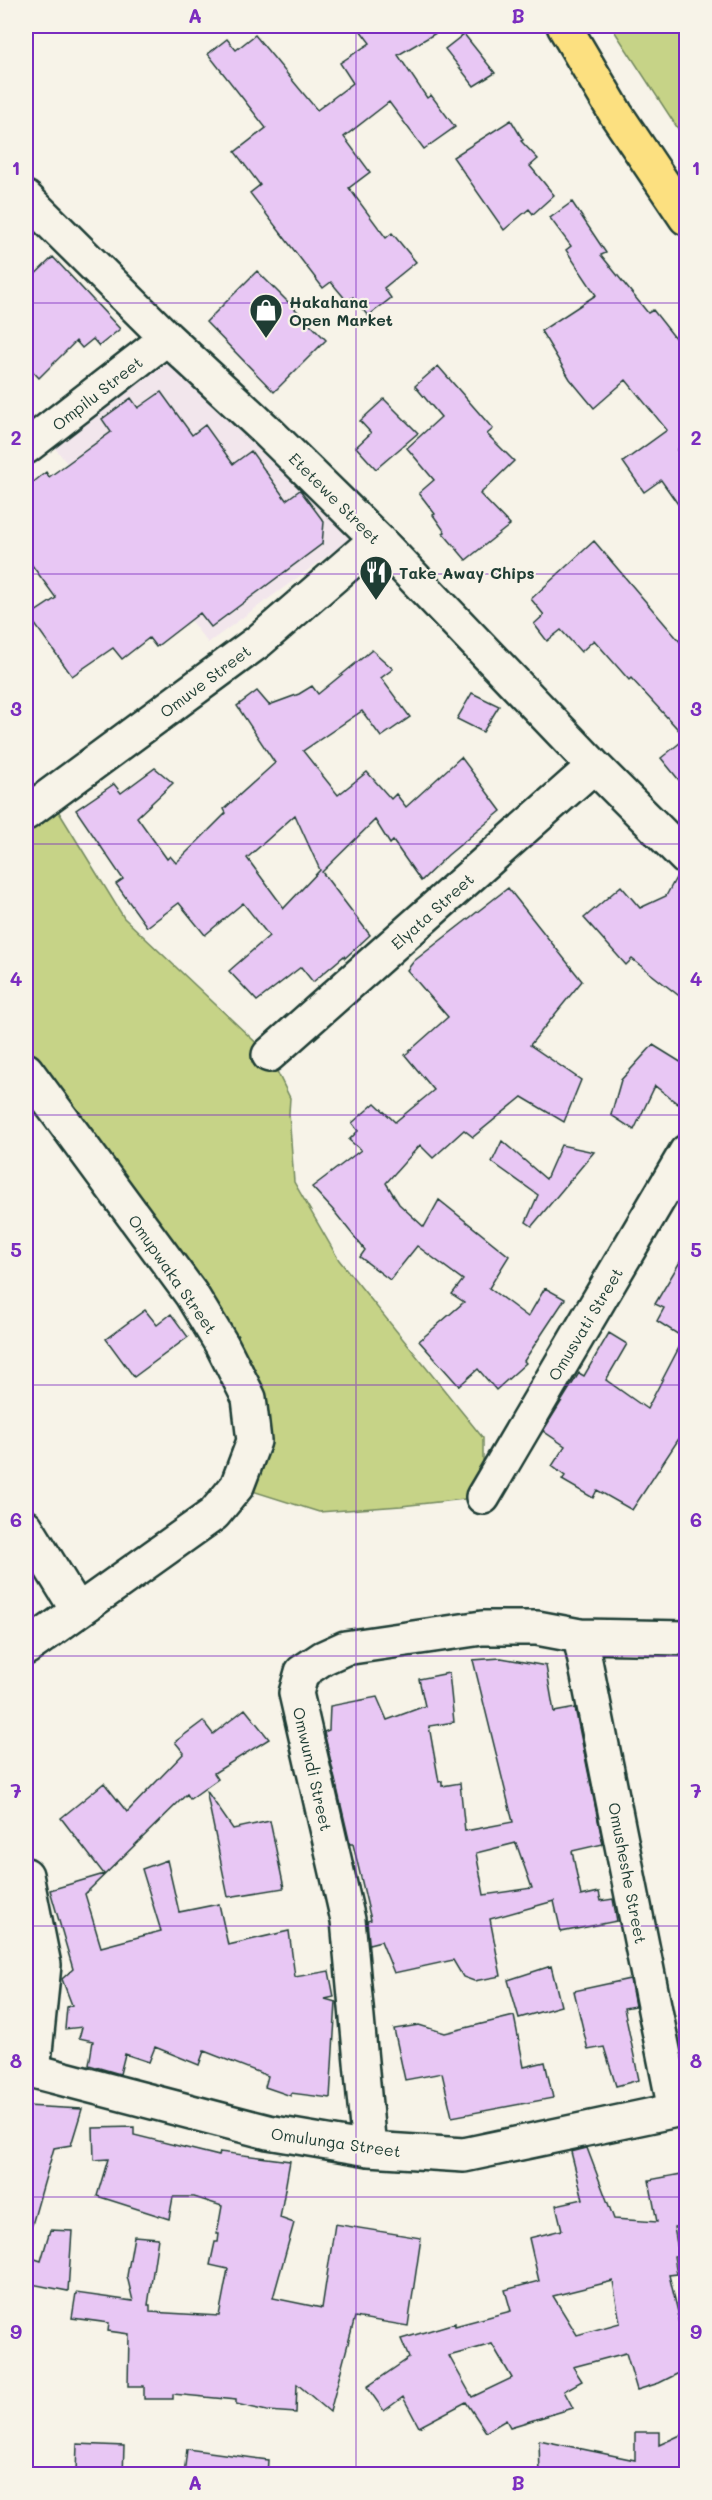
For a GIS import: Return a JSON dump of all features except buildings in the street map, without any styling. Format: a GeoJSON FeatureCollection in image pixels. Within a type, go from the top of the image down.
{"type":"FeatureCollection","features":[{"type":"Feature","properties":{"kind":"main road"},"geometry":{"type":"LineString","coordinates":[[564,26],[616,114],[687,218]]}},
{"type":"Feature","properties":{"kind":"street","name":"Etetewe Street"},"geometry":{"type":"LineString","coordinates":[[26,198],[167,338],[377,539],[594,766],[687,858]]}},
{"type":"Feature","properties":{"kind":"street","name":"Ompilu Street"},"geometry":{"type":"LineString","coordinates":[[26,447],[167,338]]}},
{"type":"Feature","properties":{"kind":"street","name":"Omuve Street"},"geometry":{"type":"LineString","coordinates":[[26,813],[259,641],[377,539]]}},
{"type":"Feature","properties":{"kind":"street","name":"Elyata Street"},"geometry":{"type":"LineString","coordinates":[[269,1055],[594,766]]}},
{"type":"Feature","properties":{"kind":"street","name":"Omupwaka Street"},"geometry":{"type":"LineString","coordinates":[[26,1070],[191,1294],[249,1398],[254,1441],[237,1486],[214,1514],[26,1648]]}},
{"type":"Feature","properties":{"kind":"street","name":"Omusvati Street"},"geometry":{"type":"LineString","coordinates":[[483,1497],[687,1152]]}},
{"type":"Feature","properties":{"kind":"street"},"geometry":{"type":"LineString","coordinates":[[26,1527],[78,1611]]}},
{"type":"Feature","properties":{"kind":"street","name":"Omwundi Street"},"geometry":{"type":"LineString","coordinates":[[369,2150],[348,1920],[296,1694],[302,1672],[323,1658],[345,1648],[482,1628],[537,1628],[580,1636],[687,1638]]}},
{"type":"Feature","properties":{"kind":"street","name":"Omusheshe Street"},"geometry":{"type":"LineString","coordinates":[[580,1636],[681,2109]]}},
{"type":"Feature","properties":{"kind":"street"},"geometry":{"type":"LineString","coordinates":[[26,1875],[44,1965],[29,2070]]}},
{"type":"Feature","properties":{"kind":"street","name":"Omulunga Street"},"geometry":{"type":"LineString","coordinates":[[29,2070],[268,2132],[369,2150],[464,2155],[681,2109]]}},
{"type":"Feature","properties":{"kind":"shaded area"},"geometry":{"type":"Polygon","coordinates":[[[158,346],[360,532],[208,643],[44,434],[158,346]]]}},
{"type":"Feature","properties":{"kind":"green space"},"geometry":{"type":"Polygon","coordinates":[[[611,26],[686,26],[686,141],[611,26]]]}},
{"type":"Feature","properties":{"kind":"green space"},"geometry":{"type":"Polygon","coordinates":[[[49,796],[124,918],[269,1055],[290,1098],[294,1182],[339,1260],[483,1438],[483,1497],[319,1512],[237,1486],[249,1398],[26,1070],[26,813],[49,796]]]}},
{"type":"Feature","properties":{"kind":"place","name":"Hakahana Open Market"},"geometry":{"type":"Point","coordinates":[266,339]}},
{"type":"Feature","properties":{"kind":"place","name":"Take Away Chips"},"geometry":{"type":"Point","coordinates":[376,601]}}]}
